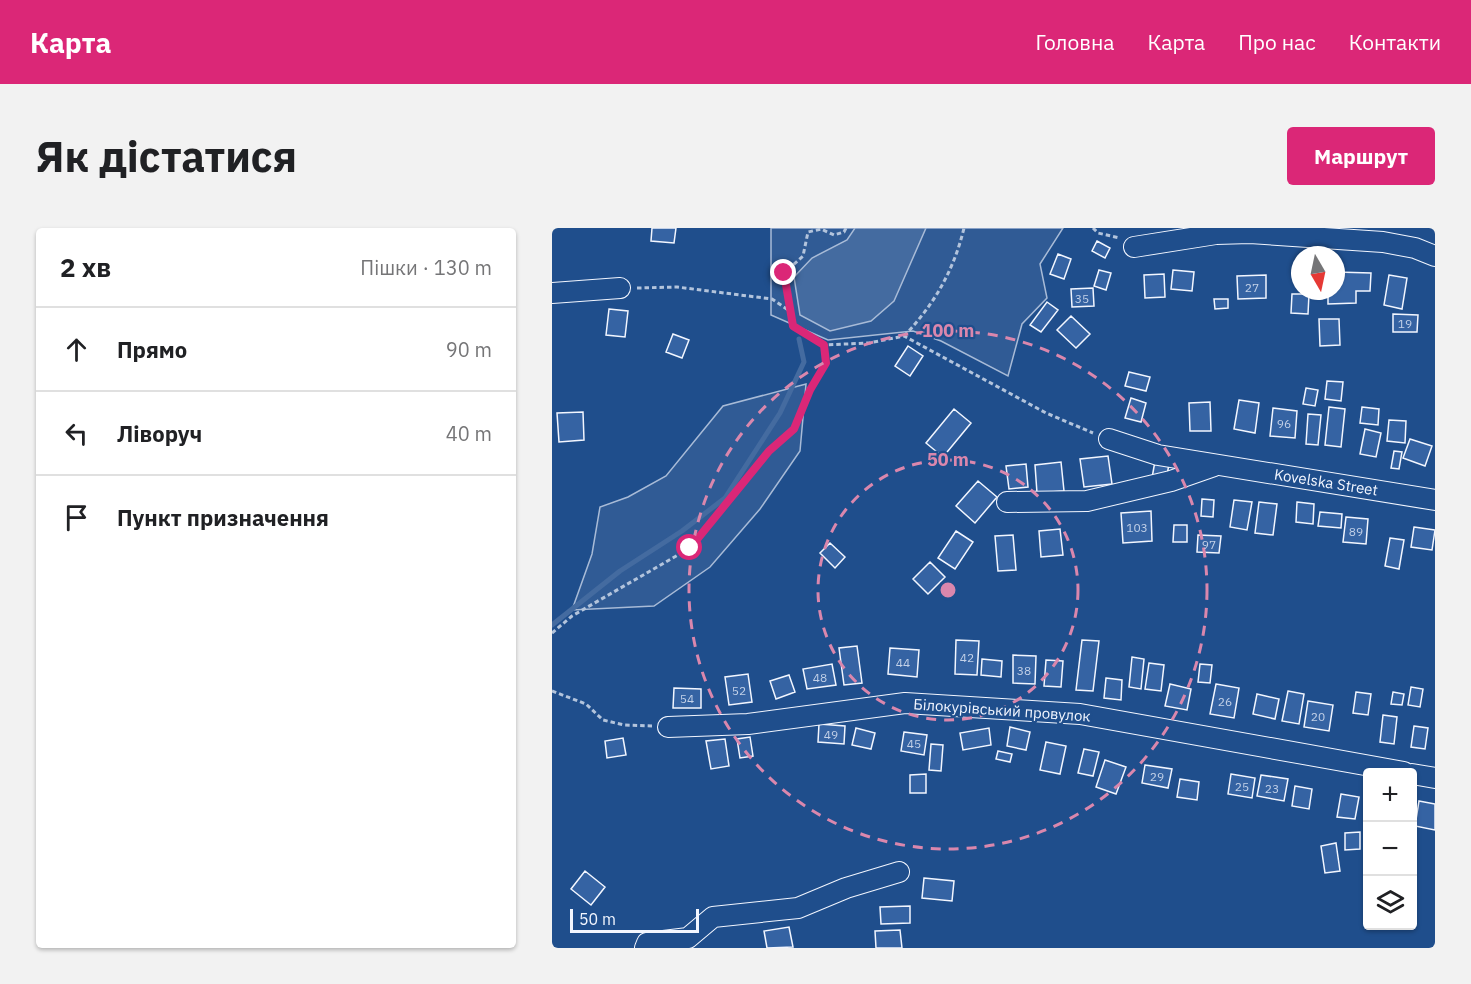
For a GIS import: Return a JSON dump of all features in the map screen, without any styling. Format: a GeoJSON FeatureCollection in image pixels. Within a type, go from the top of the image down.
{"type":"FeatureCollection","features":[{"type":"Feature","properties":{"kind":"street"},"geometry":{"type":"LineString","coordinates":[[1134,247],[1216,234],[1250,233],[1383,242],[1415,248],[1435,256]]}},
{"type":"Feature","properties":{"kind":"street"},"geometry":{"type":"LineString","coordinates":[[552,293],[620,288]]}},
{"type":"Feature","properties":{"kind":"street","name":"Kovelska Street"},"geometry":{"type":"LineString","coordinates":[[1109,439],[1158,455],[1435,500]]}},
{"type":"Feature","properties":{"kind":"street","name":"Kovelska Street"},"geometry":{"type":"LineString","coordinates":[[1007,502],[1087,501],[1171,481],[1217,465]]}},
{"type":"Feature","properties":{"kind":"street","name":"Білокурівський провулок"},"geometry":{"type":"LineString","coordinates":[[668,727],[748,724],[905,703],[1080,714],[1382,768]]}},
{"type":"Feature","properties":{"kind":"street"},"geometry":{"type":"LineString","coordinates":[[1417,775],[1435,778]]}},
{"type":"Feature","properties":{"kind":"street"},"geometry":{"type":"LineString","coordinates":[[645,948],[647,943],[688,938],[713,917],[798,908],[846,888],[899,872]]}},
{"type":"Feature","properties":{"kind":"path"},"geometry":{"type":"LineString","coordinates":[[846,228],[844,232],[834,235],[821,229],[808,232],[803,256],[784,273],[793,326],[824,345],[869,343],[904,336],[925,314],[944,284],[964,228]]}},
{"type":"Feature","properties":{"kind":"path"},"geometry":{"type":"LineString","coordinates":[[1093,228],[1098,234]]}},
{"type":"Feature","properties":{"kind":"path"},"geometry":{"type":"LineString","coordinates":[[620,288],[677,287],[751,296],[772,299],[791,312]]}},
{"type":"Feature","properties":{"kind":"path"},"geometry":{"type":"LineString","coordinates":[[904,336],[1046,413],[1109,439]]}},
{"type":"Feature","properties":{"kind":"path"},"geometry":{"type":"LineString","coordinates":[[552,633],[572,616],[690,548],[769,451],[794,429],[810,390],[826,363],[824,345]]}},
{"type":"Feature","properties":{"kind":"path"},"geometry":{"type":"LineString","coordinates":[[552,691],[586,705],[603,720],[624,725],[668,727]]}},
{"type":"Feature","properties":{"kind":"shaded area"},"geometry":{"type":"Polygon","coordinates":[[[771,228],[1063,228],[1040,264],[1047,298],[1022,324],[1008,376],[941,341],[913,331],[828,340],[771,315],[771,228]]]}},
{"type":"Feature","properties":{"kind":"shaded area"},"geometry":{"type":"Polygon","coordinates":[[[855,228],[926,228],[894,301],[871,321],[830,331],[800,315],[794,277],[812,258],[847,240],[855,228]]]}},
{"type":"Feature","properties":{"kind":"shaded area"},"geometry":{"type":"Polygon","coordinates":[[[806,384],[800,451],[760,509],[710,567],[654,606],[572,610],[592,554],[600,507],[628,497],[666,476],[723,406],[806,384]]]}},
{"type":"Feature","properties":{"kind":"building"},"geometry":{"type":"Polygon","coordinates":[[[652,228],[676,228],[674,243],[651,241],[652,228]]]}},
{"type":"Feature","properties":{"kind":"building"},"geometry":{"type":"Polygon","coordinates":[[[1097,241],[1110,248],[1105,258],[1092,251],[1097,241]]]}},
{"type":"Feature","properties":{"kind":"building"},"geometry":{"type":"Polygon","coordinates":[[[1058,254],[1071,259],[1064,279],[1050,274],[1058,254]]]}},
{"type":"Feature","properties":{"kind":"building"},"geometry":{"type":"Polygon","coordinates":[[[1099,270],[1111,273],[1106,290],[1094,286],[1099,270]]]}},
{"type":"Feature","properties":{"kind":"building"},"geometry":{"type":"Polygon","coordinates":[[[1173,270],[1194,272],[1192,291],[1171,289],[1173,270]]]}},
{"type":"Feature","properties":{"kind":"building"},"geometry":{"type":"Polygon","coordinates":[[[1345,272],[1371,273],[1370,291],[1356,291],[1356,303],[1328,304],[1328,300],[1345,300],[1345,272]]]}},
{"type":"Feature","properties":{"kind":"building"},"geometry":{"type":"Polygon","coordinates":[[[1164,274],[1165,297],[1145,298],[1144,275],[1164,274]]]}},
{"type":"Feature","properties":{"kind":"building"},"geometry":{"type":"Polygon","coordinates":[[[1266,275],[1266,298],[1238,299],[1237,276],[1266,275]]]}},
{"type":"Feature","properties":{"kind":"building"},"geometry":{"type":"Polygon","coordinates":[[[1389,275],[1407,278],[1402,309],[1384,305],[1389,275]]]}},
{"type":"Feature","properties":{"kind":"building"},"geometry":{"type":"Polygon","coordinates":[[[1093,288],[1094,306],[1072,307],[1071,289],[1093,288]]]}},
{"type":"Feature","properties":{"kind":"building"},"geometry":{"type":"Polygon","coordinates":[[[1214,299],[1228,299],[1228,308],[1215,309],[1214,299]]]}},
{"type":"Feature","properties":{"kind":"building"},"geometry":{"type":"Polygon","coordinates":[[[1292,300],[1309,300],[1308,314],[1291,313],[1292,300]]]}},
{"type":"Feature","properties":{"kind":"building"},"geometry":{"type":"Polygon","coordinates":[[[1047,302],[1058,310],[1041,332],[1030,325],[1047,302]]]}},
{"type":"Feature","properties":{"kind":"building"},"geometry":{"type":"Polygon","coordinates":[[[609,309],[628,311],[625,337],[606,335],[609,309]]]}},
{"type":"Feature","properties":{"kind":"building"},"geometry":{"type":"Polygon","coordinates":[[[1393,314],[1418,315],[1417,332],[1393,332],[1393,314]]]}},
{"type":"Feature","properties":{"kind":"building"},"geometry":{"type":"Polygon","coordinates":[[[1071,316],[1090,334],[1076,348],[1057,330],[1071,316]]]}},
{"type":"Feature","properties":{"kind":"building"},"geometry":{"type":"Polygon","coordinates":[[[1319,319],[1339,319],[1340,345],[1320,346],[1319,319]]]}},
{"type":"Feature","properties":{"kind":"building"},"geometry":{"type":"Polygon","coordinates":[[[673,334],[689,340],[682,358],[666,352],[673,334]]]}},
{"type":"Feature","properties":{"kind":"building"},"geometry":{"type":"Polygon","coordinates":[[[908,346],[923,356],[910,376],[895,366],[908,346]]]}},
{"type":"Feature","properties":{"kind":"building"},"geometry":{"type":"Polygon","coordinates":[[[1129,372],[1150,377],[1146,391],[1125,386],[1129,372]]]}},
{"type":"Feature","properties":{"kind":"building"},"geometry":{"type":"Polygon","coordinates":[[[1327,381],[1343,382],[1341,401],[1325,399],[1327,381]]]}},
{"type":"Feature","properties":{"kind":"building"},"geometry":{"type":"Polygon","coordinates":[[[1306,388],[1318,390],[1315,406],[1303,404],[1306,388]]]}},
{"type":"Feature","properties":{"kind":"building"},"geometry":{"type":"Polygon","coordinates":[[[1131,398],[1146,403],[1141,422],[1125,418],[1131,398]]]}},
{"type":"Feature","properties":{"kind":"building"},"geometry":{"type":"Polygon","coordinates":[[[1239,400],[1259,403],[1255,433],[1234,429],[1239,400]]]}},
{"type":"Feature","properties":{"kind":"building"},"geometry":{"type":"Polygon","coordinates":[[[1210,402],[1211,431],[1190,431],[1189,403],[1210,402]]]}},
{"type":"Feature","properties":{"kind":"building"},"geometry":{"type":"Polygon","coordinates":[[[1329,407],[1345,409],[1341,447],[1325,445],[1329,407]]]}},
{"type":"Feature","properties":{"kind":"building"},"geometry":{"type":"Polygon","coordinates":[[[1362,407],[1379,409],[1378,425],[1360,423],[1362,407]]]}},
{"type":"Feature","properties":{"kind":"building"},"geometry":{"type":"Polygon","coordinates":[[[1273,408],[1297,411],[1295,438],[1270,436],[1273,408]]]}},
{"type":"Feature","properties":{"kind":"building"},"geometry":{"type":"Polygon","coordinates":[[[954,409],[971,423],[943,457],[926,443],[954,409]]]}},
{"type":"Feature","properties":{"kind":"building"},"geometry":{"type":"Polygon","coordinates":[[[583,412],[584,440],[559,442],[557,413],[583,412]]]}},
{"type":"Feature","properties":{"kind":"building"},"geometry":{"type":"Polygon","coordinates":[[[1308,414],[1321,415],[1318,445],[1306,444],[1308,414]]]}},
{"type":"Feature","properties":{"kind":"building"},"geometry":{"type":"Polygon","coordinates":[[[1389,420],[1406,421],[1405,443],[1387,441],[1389,420]]]}},
{"type":"Feature","properties":{"kind":"building"},"geometry":{"type":"Polygon","coordinates":[[[1365,429],[1381,433],[1376,457],[1360,454],[1365,429]]]}},
{"type":"Feature","properties":{"kind":"building"},"geometry":{"type":"Polygon","coordinates":[[[1410,439],[1432,446],[1425,466],[1403,458],[1410,439]]]}},
{"type":"Feature","properties":{"kind":"building"},"geometry":{"type":"Polygon","coordinates":[[[1394,451],[1402,452],[1399,469],[1391,468],[1394,451]]]}},
{"type":"Feature","properties":{"kind":"building"},"geometry":{"type":"Polygon","coordinates":[[[1108,456],[1112,484],[1084,487],[1080,459],[1108,456]]]}},
{"type":"Feature","properties":{"kind":"building"},"geometry":{"type":"Polygon","coordinates":[[[1155,461],[1169,464],[1166,481],[1152,478],[1155,461]]]}},
{"type":"Feature","properties":{"kind":"building"},"geometry":{"type":"Polygon","coordinates":[[[1061,462],[1064,491],[1037,493],[1035,465],[1061,462]]]}},
{"type":"Feature","properties":{"kind":"building"},"geometry":{"type":"Polygon","coordinates":[[[1026,464],[1028,487],[1009,489],[1006,466],[1026,464]]]}},
{"type":"Feature","properties":{"kind":"building"},"geometry":{"type":"Polygon","coordinates":[[[978,481],[997,497],[975,523],[956,506],[978,481]]]}},
{"type":"Feature","properties":{"kind":"building"},"geometry":{"type":"Polygon","coordinates":[[[1202,499],[1214,500],[1213,517],[1201,516],[1202,499]]]}},
{"type":"Feature","properties":{"kind":"building"},"geometry":{"type":"Polygon","coordinates":[[[1234,500],[1252,502],[1247,530],[1230,527],[1234,500]]]}},
{"type":"Feature","properties":{"kind":"building"},"geometry":{"type":"Polygon","coordinates":[[[1259,502],[1277,504],[1273,535],[1255,533],[1259,502]]]}},
{"type":"Feature","properties":{"kind":"building"},"geometry":{"type":"Polygon","coordinates":[[[1297,502],[1314,504],[1313,524],[1296,522],[1297,502]]]}},
{"type":"Feature","properties":{"kind":"building"},"geometry":{"type":"Polygon","coordinates":[[[1151,511],[1152,541],[1123,543],[1121,513],[1151,511]]]}},
{"type":"Feature","properties":{"kind":"building"},"geometry":{"type":"Polygon","coordinates":[[[1320,512],[1342,514],[1341,528],[1318,526],[1320,512]]]}},
{"type":"Feature","properties":{"kind":"building"},"geometry":{"type":"Polygon","coordinates":[[[1346,517],[1368,519],[1366,544],[1343,542],[1346,517]]]}},
{"type":"Feature","properties":{"kind":"building"},"geometry":{"type":"Polygon","coordinates":[[[1174,525],[1187,525],[1187,542],[1173,542],[1174,525]]]}},
{"type":"Feature","properties":{"kind":"building"},"geometry":{"type":"Polygon","coordinates":[[[1414,527],[1435,530],[1432,550],[1411,547],[1414,527]]]}},
{"type":"Feature","properties":{"kind":"building"},"geometry":{"type":"Polygon","coordinates":[[[1060,529],[1063,555],[1041,557],[1039,531],[1060,529]]]}},
{"type":"Feature","properties":{"kind":"building"},"geometry":{"type":"Polygon","coordinates":[[[956,531],[973,542],[955,569],[938,558],[956,531]]]}},
{"type":"Feature","properties":{"kind":"building"},"geometry":{"type":"Polygon","coordinates":[[[1013,535],[1016,570],[998,571],[995,536],[1013,535]]]}},
{"type":"Feature","properties":{"kind":"building"},"geometry":{"type":"Polygon","coordinates":[[[1198,535],[1221,536],[1219,553],[1197,552],[1198,535]]]}},
{"type":"Feature","properties":{"kind":"building"},"geometry":{"type":"Polygon","coordinates":[[[1390,538],[1404,540],[1399,569],[1385,566],[1390,538]]]}},
{"type":"Feature","properties":{"kind":"building"},"geometry":{"type":"Polygon","coordinates":[[[830,543],[845,557],[835,568],[820,553],[830,543]]]}},
{"type":"Feature","properties":{"kind":"building"},"geometry":{"type":"Polygon","coordinates":[[[930,562],[945,577],[928,594],[913,579],[930,562]]]}},
{"type":"Feature","properties":{"kind":"building"},"geometry":{"type":"Polygon","coordinates":[[[956,640],[979,641],[977,675],[955,674],[956,640]]]}},
{"type":"Feature","properties":{"kind":"building"},"geometry":{"type":"Polygon","coordinates":[[[1082,640],[1099,641],[1093,691],[1076,690],[1082,640]]]}},
{"type":"Feature","properties":{"kind":"building"},"geometry":{"type":"Polygon","coordinates":[[[857,646],[862,683],[844,685],[839,648],[857,646]]]}},
{"type":"Feature","properties":{"kind":"building"},"geometry":{"type":"Polygon","coordinates":[[[890,648],[919,650],[917,677],[888,674],[890,648]]]}},
{"type":"Feature","properties":{"kind":"building"},"geometry":{"type":"Polygon","coordinates":[[[1013,655],[1036,656],[1035,684],[1013,683],[1013,655]]]}},
{"type":"Feature","properties":{"kind":"building"},"geometry":{"type":"Polygon","coordinates":[[[1132,657],[1144,659],[1141,689],[1129,687],[1132,657]]]}},
{"type":"Feature","properties":{"kind":"building"},"geometry":{"type":"Polygon","coordinates":[[[982,659],[1002,661],[1001,677],[981,675],[982,659]]]}},
{"type":"Feature","properties":{"kind":"building"},"geometry":{"type":"Polygon","coordinates":[[[1046,660],[1063,661],[1061,687],[1044,686],[1046,660]]]}},
{"type":"Feature","properties":{"kind":"building"},"geometry":{"type":"Polygon","coordinates":[[[1149,663],[1164,665],[1161,691],[1145,689],[1149,663]]]}},
{"type":"Feature","properties":{"kind":"building"},"geometry":{"type":"Polygon","coordinates":[[[832,664],[836,685],[807,689],[803,669],[832,664]]]}},
{"type":"Feature","properties":{"kind":"building"},"geometry":{"type":"Polygon","coordinates":[[[1200,664],[1212,665],[1210,683],[1198,682],[1200,664]]]}},
{"type":"Feature","properties":{"kind":"building"},"geometry":{"type":"Polygon","coordinates":[[[748,674],[752,702],[729,705],[725,677],[748,674]]]}},
{"type":"Feature","properties":{"kind":"building"},"geometry":{"type":"Polygon","coordinates":[[[789,675],[795,692],[776,699],[770,681],[789,675]]]}},
{"type":"Feature","properties":{"kind":"building"},"geometry":{"type":"Polygon","coordinates":[[[1106,678],[1122,680],[1121,700],[1104,698],[1106,678]]]}},
{"type":"Feature","properties":{"kind":"building"},"geometry":{"type":"Polygon","coordinates":[[[1170,684],[1191,689],[1187,710],[1165,706],[1170,684]]]}},
{"type":"Feature","properties":{"kind":"building"},"geometry":{"type":"Polygon","coordinates":[[[1216,684],[1239,688],[1234,718],[1210,714],[1216,684]]]}},
{"type":"Feature","properties":{"kind":"building"},"geometry":{"type":"Polygon","coordinates":[[[1411,687],[1423,689],[1420,707],[1408,705],[1411,687]]]}},
{"type":"Feature","properties":{"kind":"building"},"geometry":{"type":"Polygon","coordinates":[[[674,688],[701,689],[701,708],[673,708],[674,688]]]}},
{"type":"Feature","properties":{"kind":"building"},"geometry":{"type":"Polygon","coordinates":[[[1288,691],[1304,694],[1299,724],[1282,721],[1288,691]]]}},
{"type":"Feature","properties":{"kind":"building"},"geometry":{"type":"Polygon","coordinates":[[[1356,692],[1371,694],[1368,715],[1353,713],[1356,692]]]}},
{"type":"Feature","properties":{"kind":"building"},"geometry":{"type":"Polygon","coordinates":[[[1393,692],[1404,694],[1402,705],[1391,704],[1393,692]]]}},
{"type":"Feature","properties":{"kind":"building"},"geometry":{"type":"Polygon","coordinates":[[[1257,694],[1279,699],[1275,719],[1253,714],[1257,694]]]}},
{"type":"Feature","properties":{"kind":"building"},"geometry":{"type":"Polygon","coordinates":[[[1308,701],[1333,705],[1329,731],[1304,727],[1308,701]]]}},
{"type":"Feature","properties":{"kind":"building"},"geometry":{"type":"Polygon","coordinates":[[[1383,715],[1397,717],[1394,744],[1380,742],[1383,715]]]}},
{"type":"Feature","properties":{"kind":"building"},"geometry":{"type":"Polygon","coordinates":[[[819,724],[845,726],[844,744],[818,742],[819,724]]]}},
{"type":"Feature","properties":{"kind":"building"},"geometry":{"type":"Polygon","coordinates":[[[1414,726],[1428,728],[1425,749],[1411,747],[1414,726]]]}},
{"type":"Feature","properties":{"kind":"building"},"geometry":{"type":"Polygon","coordinates":[[[1010,727],[1030,732],[1026,750],[1007,746],[1010,727]]]}},
{"type":"Feature","properties":{"kind":"building"},"geometry":{"type":"Polygon","coordinates":[[[856,728],[875,733],[871,749],[852,745],[856,728]]]}},
{"type":"Feature","properties":{"kind":"building"},"geometry":{"type":"Polygon","coordinates":[[[989,728],[991,745],[963,750],[960,733],[989,728]]]}},
{"type":"Feature","properties":{"kind":"building"},"geometry":{"type":"Polygon","coordinates":[[[904,732],[927,735],[924,755],[901,751],[904,732]]]}},
{"type":"Feature","properties":{"kind":"building"},"geometry":{"type":"Polygon","coordinates":[[[750,737],[753,756],[740,758],[737,739],[750,737]]]}},
{"type":"Feature","properties":{"kind":"building"},"geometry":{"type":"Polygon","coordinates":[[[623,738],[626,755],[607,758],[605,741],[623,738]]]}},
{"type":"Feature","properties":{"kind":"building"},"geometry":{"type":"Polygon","coordinates":[[[725,739],[729,766],[711,769],[706,741],[725,739]]]}},
{"type":"Feature","properties":{"kind":"building"},"geometry":{"type":"Polygon","coordinates":[[[1046,742],[1066,746],[1060,774],[1040,770],[1046,742]]]}},
{"type":"Feature","properties":{"kind":"building"},"geometry":{"type":"Polygon","coordinates":[[[931,744],[943,745],[941,771],[929,770],[931,744]]]}},
{"type":"Feature","properties":{"kind":"building"},"geometry":{"type":"Polygon","coordinates":[[[1084,749],[1099,752],[1093,776],[1078,773],[1084,749]]]}},
{"type":"Feature","properties":{"kind":"building"},"geometry":{"type":"Polygon","coordinates":[[[998,751],[1012,754],[1010,762],[996,759],[998,751]]]}},
{"type":"Feature","properties":{"kind":"building"},"geometry":{"type":"Polygon","coordinates":[[[1105,760],[1126,767],[1116,794],[1096,787],[1105,760]]]}},
{"type":"Feature","properties":{"kind":"building"},"geometry":{"type":"Polygon","coordinates":[[[1145,765],[1172,769],[1168,788],[1142,783],[1145,765]]]}},
{"type":"Feature","properties":{"kind":"building"},"geometry":{"type":"Polygon","coordinates":[[[926,774],[926,793],[910,793],[910,775],[926,774]]]}},
{"type":"Feature","properties":{"kind":"building"},"geometry":{"type":"Polygon","coordinates":[[[1231,774],[1255,778],[1252,798],[1228,794],[1231,774]]]}},
{"type":"Feature","properties":{"kind":"building"},"geometry":{"type":"Polygon","coordinates":[[[1261,775],[1288,779],[1284,801],[1257,796],[1261,775]]]}},
{"type":"Feature","properties":{"kind":"building"},"geometry":{"type":"Polygon","coordinates":[[[1180,779],[1199,782],[1197,800],[1177,797],[1180,779]]]}},
{"type":"Feature","properties":{"kind":"building"},"geometry":{"type":"Polygon","coordinates":[[[1295,786],[1312,789],[1309,809],[1292,806],[1295,786]]]}},
{"type":"Feature","properties":{"kind":"building"},"geometry":{"type":"Polygon","coordinates":[[[1341,794],[1359,797],[1355,819],[1337,817],[1341,794]]]}},
{"type":"Feature","properties":{"kind":"building"},"geometry":{"type":"Polygon","coordinates":[[[1419,801],[1435,804],[1435,830],[1417,826],[1419,801]]]}},
{"type":"Feature","properties":{"kind":"building"},"geometry":{"type":"Polygon","coordinates":[[[1360,832],[1360,849],[1345,850],[1345,833],[1360,832]]]}},
{"type":"Feature","properties":{"kind":"building"},"geometry":{"type":"Polygon","coordinates":[[[1336,843],[1340,871],[1325,873],[1321,846],[1336,843]]]}},
{"type":"Feature","properties":{"kind":"building"},"geometry":{"type":"Polygon","coordinates":[[[585,871],[605,887],[591,905],[571,889],[585,871]]]}},
{"type":"Feature","properties":{"kind":"building"},"geometry":{"type":"Polygon","coordinates":[[[924,878],[954,881],[952,901],[922,898],[924,878]]]}},
{"type":"Feature","properties":{"kind":"building"},"geometry":{"type":"Polygon","coordinates":[[[910,906],[910,923],[881,924],[880,907],[910,906]]]}},
{"type":"Feature","properties":{"kind":"building"},"geometry":{"type":"Polygon","coordinates":[[[789,927],[793,947],[767,948],[764,931],[789,927]]]}},
{"type":"Feature","properties":{"kind":"building"},"geometry":{"type":"Polygon","coordinates":[[[900,930],[902,948],[876,948],[875,931],[900,930]]]}},
{"type":"Feature","properties":{"kind":"waterway"},"geometry":{"type":"LineString","coordinates":[[552,625],[620,571],[682,531],[725,498],[780,413],[804,362],[799,339]]}},
{"type":"Feature","properties":{"kind":"route"},"geometry":{"type":"LineString","coordinates":[[690,548],[769,451],[794,429],[810,390],[826,363],[824,345],[793,326],[784,273]]}}]}
